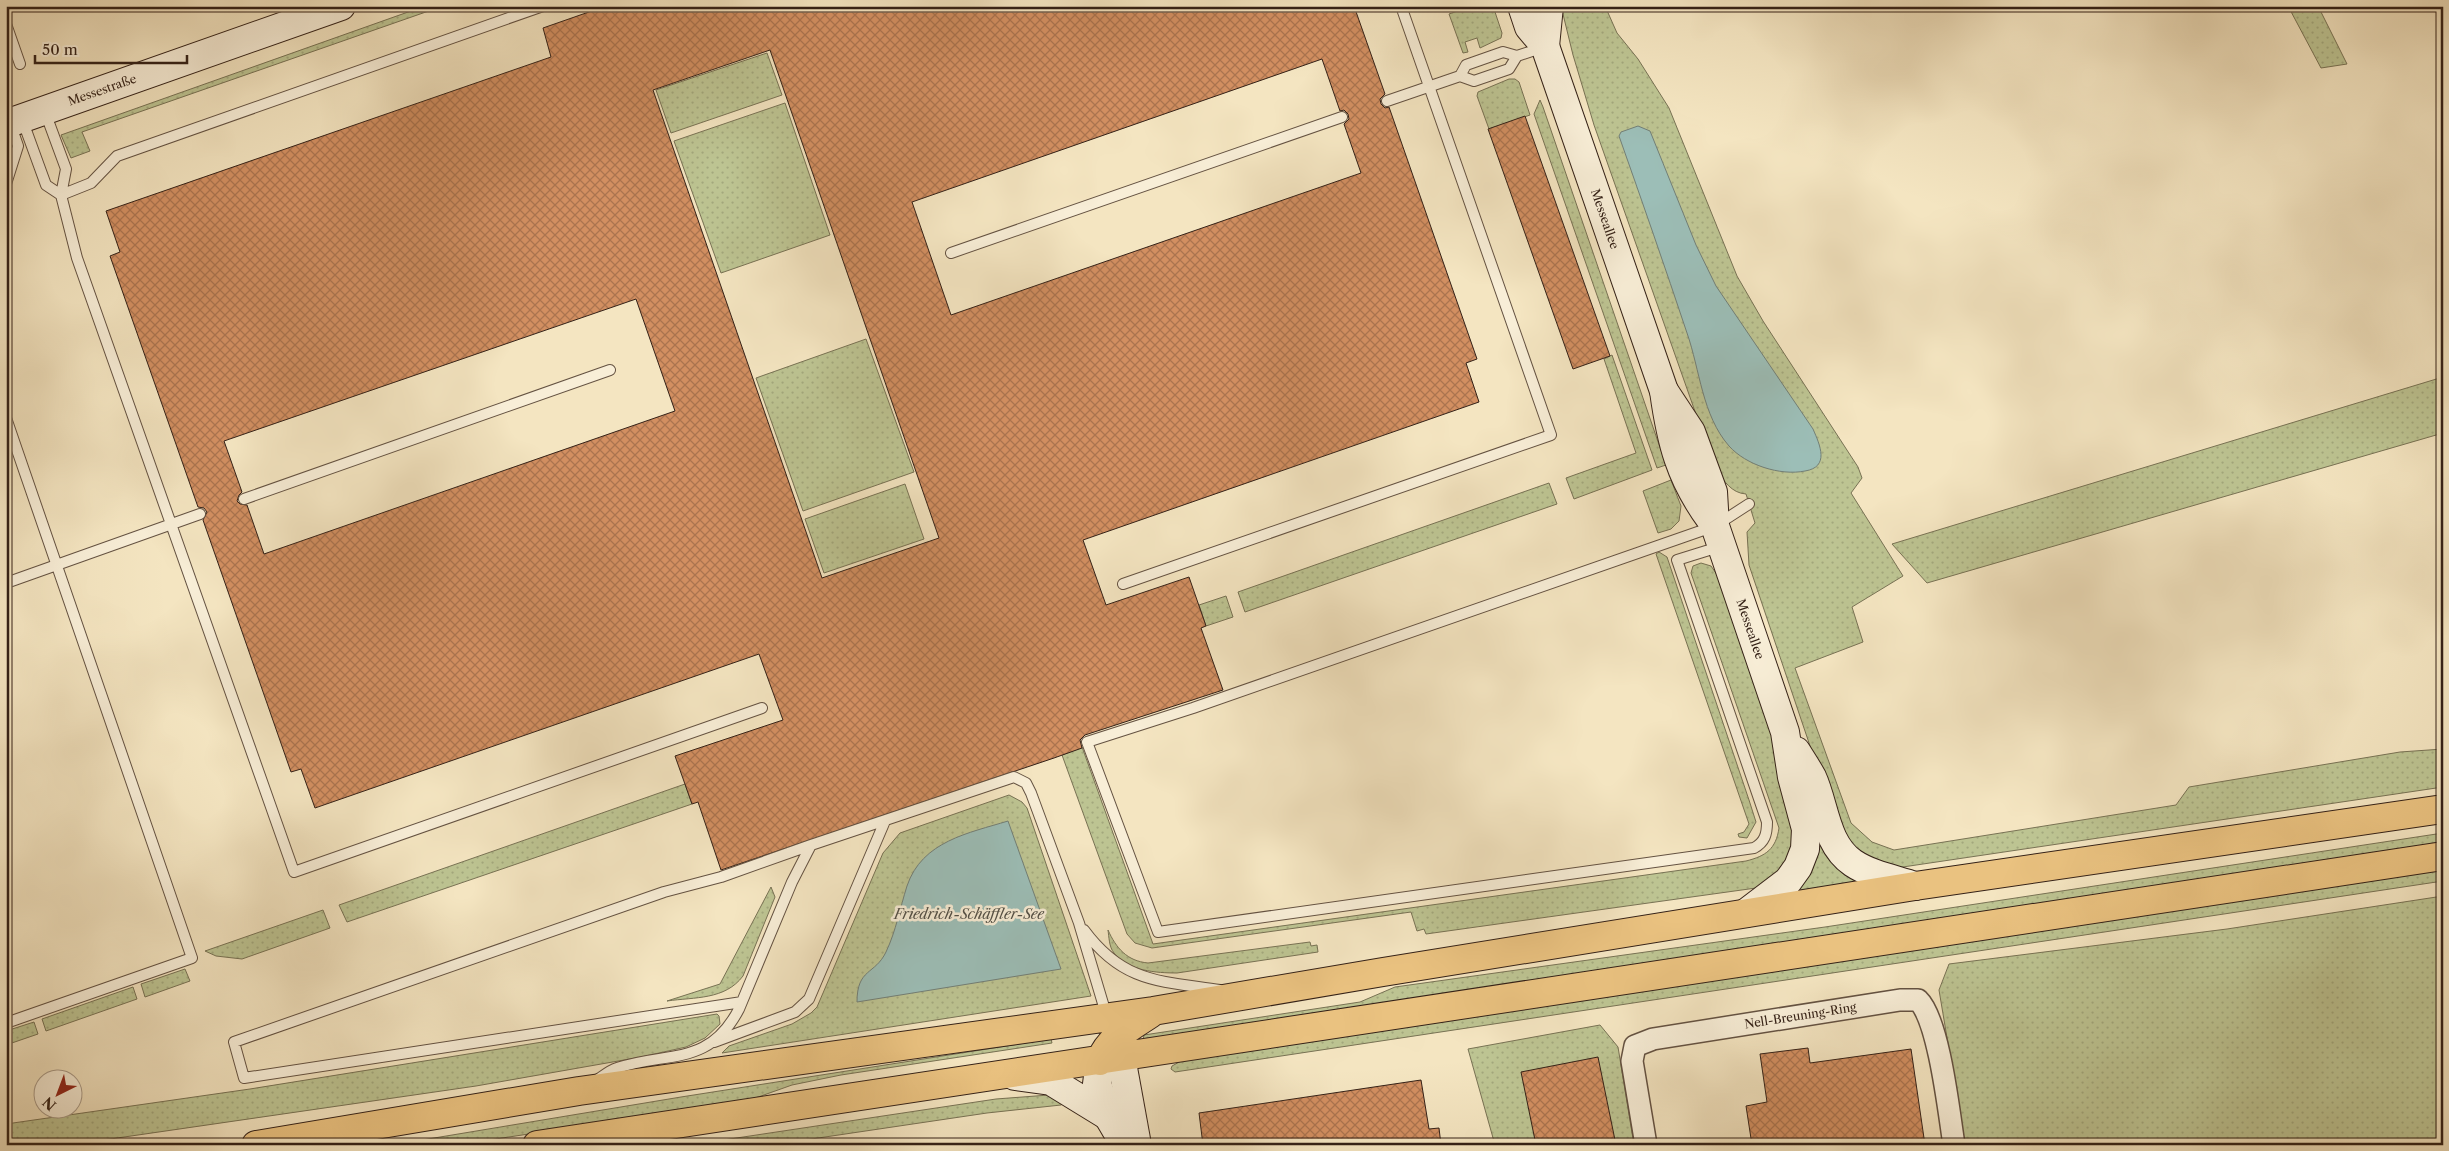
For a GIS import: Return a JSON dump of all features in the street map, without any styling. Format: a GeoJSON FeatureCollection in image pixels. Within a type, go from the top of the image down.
{"type":"FeatureCollection","features":[{"type":"Feature","properties":{"kind":"main road"},"geometry":{"type":"LineString","coordinates":[[537,1145],[1060,1065],[1111,1043],[1153,1012],[1915,886],[2443,810]]}},
{"type":"Feature","properties":{"kind":"main road"},"geometry":{"type":"LineString","coordinates":[[256,1145],[579,1091],[1111,1043],[2443,856]]}},
{"type":"Feature","properties":{"kind":"main road"},"geometry":{"type":"LineString","coordinates":[[1060,1065],[1090,1047],[1101,1033],[1111,1043]]}},
{"type":"Feature","properties":{"kind":"street","name":"Messestraße"},"geometry":{"type":"LineString","coordinates":[[25,116],[341,6]]}},
{"type":"Feature","properties":{"kind":"street","name":"Messeallee"},"geometry":{"type":"LineString","coordinates":[[1522,6],[1529,27],[1545,46],[1664,391],[1694,440],[1713,492],[1719,536],[1785,732],[1792,777],[1806,829],[1805,849],[1798,867],[1788,881],[1746,913]]}},
{"type":"Feature","properties":{"kind":"street","name":"Messeallee"},"geometry":{"type":"LineString","coordinates":[[1545,46],[1549,6]]}},
{"type":"Feature","properties":{"kind":"street","name":"Messeallee"},"geometry":{"type":"LineString","coordinates":[[1785,732],[1812,778],[1832,836],[1840,850],[1852,862],[1869,872],[1915,886]]}},
{"type":"Feature","properties":{"kind":"street","name":"Nell-Breuning-Ring"},"geometry":{"type":"LineString","coordinates":[[1646,1145],[1632,1061],[1635,1046],[1652,1038],[1900,1000],[1918,1000],[1928,1014],[1939,1058],[1954,1145]]}},
{"type":"Feature","properties":{"kind":"street"},"geometry":{"type":"LineString","coordinates":[[1111,1043],[1097,1084],[1108,1116],[1125,1145]]}},
{"type":"Feature","properties":{"kind":"street"},"geometry":{"type":"LineString","coordinates":[[1111,1043],[1137,1145]]}},
{"type":"Feature","properties":{"kind":"street"},"geometry":{"type":"LineString","coordinates":[[998,1074],[1050,1081],[1108,1116]]}},
{"type":"Feature","properties":{"kind":"lane"},"geometry":{"type":"LineString","coordinates":[[61,195],[91,183],[117,156],[543,6]]}},
{"type":"Feature","properties":{"kind":"lane"},"geometry":{"type":"LineString","coordinates":[[1123,584],[1551,435],[1401,6]]}},
{"type":"Feature","properties":{"kind":"lane"},"geometry":{"type":"LineString","coordinates":[[6,24],[20,64]]}},
{"type":"Feature","properties":{"kind":"lane"},"geometry":{"type":"LineString","coordinates":[[1460,76],[1466,65],[1503,52],[1517,56],[1545,46]]}},
{"type":"Feature","properties":{"kind":"lane"},"geometry":{"type":"LineString","coordinates":[[1387,101],[1460,76],[1474,81],[1509,69],[1517,56]]}},
{"type":"Feature","properties":{"kind":"lane"},"geometry":{"type":"LineString","coordinates":[[6,184],[25,116]]}},
{"type":"Feature","properties":{"kind":"lane"},"geometry":{"type":"LineString","coordinates":[[25,116],[66,168],[61,195],[77,258],[294,872],[762,708]]}},
{"type":"Feature","properties":{"kind":"lane"},"geometry":{"type":"LineString","coordinates":[[25,116],[46,184],[61,195]]}},
{"type":"Feature","properties":{"kind":"lane"},"geometry":{"type":"LineString","coordinates":[[951,253],[1342,117]]}},
{"type":"Feature","properties":{"kind":"lane"},"geometry":{"type":"LineString","coordinates":[[244,499],[610,370]]}},
{"type":"Feature","properties":{"kind":"lane"},"geometry":{"type":"LineString","coordinates":[[6,418],[192,958],[6,1023]]}},
{"type":"Feature","properties":{"kind":"lane"},"geometry":{"type":"LineString","coordinates":[[1719,536],[1088,742],[1158,932],[1754,848],[1761,844],[1767,830],[1767,822],[1677,560],[1719,536],[1749,504]]}},
{"type":"Feature","properties":{"kind":"lane"},"geometry":{"type":"LineString","coordinates":[[6,583],[200,514]]}},
{"type":"Feature","properties":{"kind":"lane"},"geometry":{"type":"LineString","coordinates":[[742,1002],[244,1078],[234,1042],[664,892],[721,878],[812,845],[1014,777],[1026,782],[1079,924],[1111,1043]]}},
{"type":"Feature","properties":{"kind":"lane"},"geometry":{"type":"LineString","coordinates":[[579,1091],[616,1068],[686,1055],[713,1042],[795,1012],[809,999],[885,821]]}},
{"type":"Feature","properties":{"kind":"lane"},"geometry":{"type":"LineString","coordinates":[[713,1042],[732,1021],[742,1002],[792,882],[812,845]]}},
{"type":"Feature","properties":{"kind":"lane"},"geometry":{"type":"LineString","coordinates":[[1079,924],[1100,950],[1125,970],[1147,978],[1251,995]]}},
{"type":"Feature","properties":{"kind":"green space"},"geometry":{"type":"Polygon","coordinates":[[[425,6],[443,6],[82,132],[90,151],[71,158],[61,135],[425,6]]]}},
{"type":"Feature","properties":{"kind":"green space"},"geometry":{"type":"Polygon","coordinates":[[[1471,6],[1493,6],[1502,33],[1501,38],[1480,48],[1477,38],[1465,42],[1468,52],[1463,53],[1449,14],[1471,6]]]}},
{"type":"Feature","properties":{"kind":"green space"},"geometry":{"type":"Polygon","coordinates":[[[1561,6],[1605,6],[1617,33],[1638,59],[1669,108],[1737,276],[1763,321],[1858,467],[1862,478],[1851,493],[1903,576],[1852,607],[1863,642],[1795,668],[1851,823],[1872,842],[1894,850],[2176,805],[2189,787],[2400,752],[2443,749],[2443,787],[1896,868],[1868,856],[1855,847],[1836,823],[1749,565],[1747,532],[1755,523],[1746,494],[1732,489],[1716,471],[1594,125],[1573,55],[1561,6]]]}},
{"type":"Feature","properties":{"kind":"green space"},"geometry":{"type":"Polygon","coordinates":[[[2288,6],[2318,6],[2347,64],[2321,68],[2288,6]]]}},
{"type":"Feature","properties":{"kind":"green space"},"geometry":{"type":"Polygon","coordinates":[[[767,53],[782,95],[671,133],[656,90],[767,53]]]}},
{"type":"Feature","properties":{"kind":"green space"},"geometry":{"type":"Polygon","coordinates":[[[1509,79],[1515,79],[1519,82],[1530,115],[1489,129],[1477,96],[1478,92],[1509,79]]]}},
{"type":"Feature","properties":{"kind":"green space"},"geometry":{"type":"Polygon","coordinates":[[[1540,100],[1666,465],[1657,468],[1534,114],[1540,100]]]}},
{"type":"Feature","properties":{"kind":"green space"},"geometry":{"type":"Polygon","coordinates":[[[785,103],[830,235],[721,273],[674,141],[785,103]]]}},
{"type":"Feature","properties":{"kind":"green space"},"geometry":{"type":"Polygon","coordinates":[[[866,339],[914,472],[803,511],[756,378],[866,339]]]}},
{"type":"Feature","properties":{"kind":"green space"},"geometry":{"type":"Polygon","coordinates":[[[1612,355],[1652,470],[1574,499],[1566,478],[1636,453],[1604,359],[1612,355]]]}},
{"type":"Feature","properties":{"kind":"green space"},"geometry":{"type":"Polygon","coordinates":[[[2443,377],[2443,433],[1927,583],[1892,544],[2443,377]]]}},
{"type":"Feature","properties":{"kind":"green space"},"geometry":{"type":"Polygon","coordinates":[[[1671,480],[1681,506],[1679,521],[1671,529],[1658,533],[1643,491],[1671,480]]]}},
{"type":"Feature","properties":{"kind":"green space"},"geometry":{"type":"Polygon","coordinates":[[[1549,483],[1557,504],[1245,612],[1238,592],[1549,483]]]}},
{"type":"Feature","properties":{"kind":"green space"},"geometry":{"type":"Polygon","coordinates":[[[905,484],[924,539],[824,573],[805,519],[905,484]]]}},
{"type":"Feature","properties":{"kind":"green space"},"geometry":{"type":"Polygon","coordinates":[[[1659,552],[1667,557],[1756,822],[1747,838],[1739,837],[1738,834],[1744,832],[1749,824],[1656,554],[1659,552]]]}},
{"type":"Feature","properties":{"kind":"green space"},"geometry":{"type":"Polygon","coordinates":[[[1701,563],[1711,566],[1720,579],[1797,812],[1791,859],[1771,881],[1756,888],[1426,934],[1424,929],[1417,931],[1411,912],[1152,948],[1135,943],[1127,934],[1062,755],[1082,747],[1153,944],[1746,861],[1764,854],[1773,846],[1779,828],[1691,573],[1693,566],[1701,563]]]}},
{"type":"Feature","properties":{"kind":"green space"},"geometry":{"type":"Polygon","coordinates":[[[1226,596],[1233,617],[1206,626],[1199,605],[1226,596]]]}},
{"type":"Feature","properties":{"kind":"green space"},"geometry":{"type":"Polygon","coordinates":[[[685,784],[692,804],[347,922],[339,905],[685,784]]]}},
{"type":"Feature","properties":{"kind":"green space"},"geometry":{"type":"Polygon","coordinates":[[[1009,795],[1022,802],[1027,808],[1091,996],[722,1053],[729,1046],[792,1024],[811,1013],[817,1007],[883,853],[900,833],[1009,795]]]}},
{"type":"Feature","properties":{"kind":"green space"},"geometry":{"type":"Polygon","coordinates":[[[2443,833],[2443,842],[1143,1040],[1144,1035],[1360,1002],[1395,987],[1825,927],[2443,833]]]}},
{"type":"Feature","properties":{"kind":"green space"},"geometry":{"type":"Polygon","coordinates":[[[1817,836],[1871,881],[1792,893],[1805,882],[1813,868],[1817,836]]]}},
{"type":"Feature","properties":{"kind":"green space"},"geometry":{"type":"Polygon","coordinates":[[[2443,869],[2443,881],[1175,1072],[1171,1069],[1172,1066],[1181,1061],[2443,869]]]}},
{"type":"Feature","properties":{"kind":"green space"},"geometry":{"type":"Polygon","coordinates":[[[771,887],[775,897],[743,976],[736,984],[709,996],[667,1001],[720,984],[771,887]]]}},
{"type":"Feature","properties":{"kind":"green space"},"geometry":{"type":"Polygon","coordinates":[[[2443,896],[2443,1145],[1965,1145],[1939,990],[1949,964],[2227,929],[2443,896]]]}},
{"type":"Feature","properties":{"kind":"green space"},"geometry":{"type":"Polygon","coordinates":[[[323,910],[330,928],[242,959],[216,956],[205,951],[323,910]]]}},
{"type":"Feature","properties":{"kind":"green space"},"geometry":{"type":"Polygon","coordinates":[[[1108,930],[1123,952],[1134,960],[1148,963],[1310,942],[1311,946],[1317,945],[1318,952],[1177,973],[1161,972],[1143,970],[1120,959],[1111,948],[1108,930]]]}},
{"type":"Feature","properties":{"kind":"green space"},"geometry":{"type":"Polygon","coordinates":[[[185,969],[190,981],[145,997],[141,984],[185,969]]]}},
{"type":"Feature","properties":{"kind":"green space"},"geometry":{"type":"Polygon","coordinates":[[[133,987],[137,999],[46,1031],[42,1019],[133,987]]]}},
{"type":"Feature","properties":{"kind":"green space"},"geometry":{"type":"Polygon","coordinates":[[[717,1014],[719,1016],[720,1024],[705,1038],[686,1047],[641,1057],[476,1086],[69,1145],[6,1145],[6,1124],[48,1118],[82,1118],[82,1113],[250,1089],[717,1014]]]}},
{"type":"Feature","properties":{"kind":"green space"},"geometry":{"type":"Polygon","coordinates":[[[34,1022],[38,1034],[6,1045],[6,1031],[34,1022]]]}},
{"type":"Feature","properties":{"kind":"green space"},"geometry":{"type":"Polygon","coordinates":[[[1600,1025],[1618,1047],[1634,1145],[1495,1145],[1468,1049],[1600,1025]]]}},
{"type":"Feature","properties":{"kind":"green space"},"geometry":{"type":"Polygon","coordinates":[[[1051,1039],[1052,1043],[841,1075],[792,1085],[747,1101],[456,1145],[392,1145],[681,1097],[1051,1039]]]}},
{"type":"Feature","properties":{"kind":"green space"},"geometry":{"type":"Polygon","coordinates":[[[1049,1095],[1066,1101],[1061,1105],[987,1113],[771,1145],[690,1145],[996,1099],[1049,1095]]]}},
{"type":"Feature","properties":{"kind":"water"},"geometry":{"type":"Polygon","coordinates":[[[1638,126],[1650,131],[1696,245],[1716,286],[1813,429],[1821,454],[1818,465],[1813,469],[1785,472],[1764,468],[1736,453],[1720,434],[1707,406],[1687,333],[1619,136],[1621,132],[1638,126]]]}},
{"type":"Feature","properties":{"kind":"water","name":"Friedrich-Schäffler-See"},"geometry":{"type":"Polygon","coordinates":[[[1008,821],[1061,969],[857,1002],[860,983],[863,977],[877,965],[886,952],[907,886],[914,871],[924,859],[948,841],[1008,821]]]}},
{"type":"Feature","properties":{"kind":"building"},"geometry":{"type":"Polygon","coordinates":[[[606,6],[1354,6],[1385,94],[1380,99],[1381,104],[1385,108],[1389,107],[1477,359],[1466,363],[1479,402],[1083,540],[1106,605],[1189,577],[1206,626],[1201,628],[1223,690],[1085,735],[1080,740],[1082,748],[1054,758],[721,870],[698,802],[692,804],[675,756],[783,720],[759,654],[315,808],[301,769],[291,772],[203,520],[207,512],[204,508],[198,507],[110,256],[120,252],[106,211],[551,57],[543,28],[606,6]],[[770,50],[653,90],[822,578],[939,538],[770,50]],[[1322,59],[912,202],[951,315],[1361,173],[1344,124],[1349,119],[1348,114],[1344,110],[1340,111],[1322,59]],[[636,299],[224,441],[242,492],[237,501],[240,504],[247,505],[264,554],[675,411],[636,299]]]}},
{"type":"Feature","properties":{"kind":"building"},"geometry":{"type":"Polygon","coordinates":[[[1525,116],[1610,356],[1573,369],[1488,129],[1525,116]]]}},
{"type":"Feature","properties":{"kind":"building"},"geometry":{"type":"Polygon","coordinates":[[[1808,1048],[1810,1063],[1911,1049],[1925,1145],[1752,1145],[1746,1106],[1767,1102],[1760,1054],[1808,1048]]]}},
{"type":"Feature","properties":{"kind":"building"},"geometry":{"type":"Polygon","coordinates":[[[1598,1057],[1616,1145],[1536,1145],[1521,1072],[1598,1057]]]}},
{"type":"Feature","properties":{"kind":"building"},"geometry":{"type":"Polygon","coordinates":[[[1421,1080],[1429,1129],[1439,1128],[1441,1145],[1203,1145],[1199,1113],[1421,1080]]]}}]}
